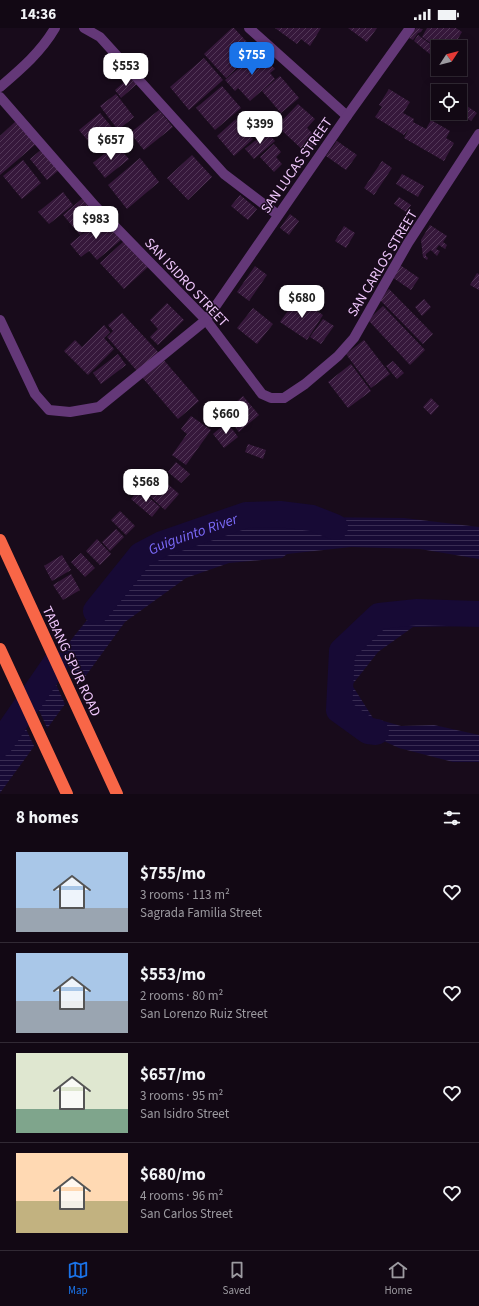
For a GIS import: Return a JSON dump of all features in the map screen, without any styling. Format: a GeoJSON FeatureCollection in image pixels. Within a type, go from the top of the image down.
{"type":"FeatureCollection","features":[{"type":"Feature","properties":{"kind":"highway","name":"TABANG SPUR ROAD"},"geometry":{"type":"LineString","coordinates":[[0,540],[115,790]]}},
{"type":"Feature","properties":{"kind":"highway"},"geometry":{"type":"LineString","coordinates":[[0,649],[67,794]]}},
{"type":"Feature","properties":{"kind":"street"},"geometry":{"type":"LineString","coordinates":[[0,87],[30,61],[47,41],[55,28]]}},
{"type":"Feature","properties":{"kind":"street"},"geometry":{"type":"LineString","coordinates":[[84,28],[100,37],[224,174],[278,215]]}},
{"type":"Feature","properties":{"kind":"street","name":"SAN LUCAS STREET"},"geometry":{"type":"LineString","coordinates":[[0,320],[35,394],[49,410],[70,412],[99,407],[206,320],[347,116],[410,28]]}},
{"type":"Feature","properties":{"kind":"street"},"geometry":{"type":"LineString","coordinates":[[251,29],[347,116]]}},
{"type":"Feature","properties":{"kind":"street","name":"SAN ISIDRO STREET"},"geometry":{"type":"LineString","coordinates":[[0,97],[95,206],[206,320],[262,394],[271,398]]}},
{"type":"Feature","properties":{"kind":"street","name":"SAN CARLOS STREET"},"geometry":{"type":"LineString","coordinates":[[271,398],[284,398],[305,384],[338,356],[354,338],[408,243],[479,134]]}},
{"type":"Feature","properties":{"kind":"water"},"geometry":{"type":"Polygon","coordinates":[[[304,517],[404,518],[479,527],[479,559],[420,549],[351,547],[287,554],[282,558],[229,563],[186,578],[125,622],[0,793],[0,746],[71,640],[115,585],[155,553],[204,529],[304,517]]]}},
{"type":"Feature","properties":{"kind":"water"},"geometry":{"type":"Polygon","coordinates":[[[479,601],[479,626],[413,627],[378,652],[352,685],[373,718],[401,726],[434,725],[479,735],[479,762],[453,762],[399,748],[351,726],[339,699],[340,667],[366,625],[416,606],[479,601]]]}},
{"type":"Feature","properties":{"kind":"pier"},"geometry":{"type":"Polygon","coordinates":[[[62,651],[79,688],[66,706],[49,669],[62,651]]]}},
{"type":"Feature","properties":{"kind":"pier"},"geometry":{"type":"Polygon","coordinates":[[[32,695],[48,730],[35,748],[19,714],[32,695]]]}},
{"type":"Feature","properties":{"kind":"building"},"geometry":{"type":"Polygon","coordinates":[[[232,28],[234,28],[255,51],[226,78],[204,54],[232,28]]]}},
{"type":"Feature","properties":{"kind":"building"},"geometry":{"type":"Polygon","coordinates":[[[275,28],[321,28],[310,46],[301,39],[297,44],[275,28]]]}},
{"type":"Feature","properties":{"kind":"building"},"geometry":{"type":"Polygon","coordinates":[[[348,28],[377,28],[367,42],[348,28]]]}},
{"type":"Feature","properties":{"kind":"building"},"geometry":{"type":"Polygon","coordinates":[[[416,28],[423,29],[413,40],[409,38],[416,28]]]}},
{"type":"Feature","properties":{"kind":"building"},"geometry":{"type":"Polygon","coordinates":[[[427,28],[456,28],[462,32],[457,40],[431,40],[431,43],[422,37],[427,28]]]}},
{"type":"Feature","properties":{"kind":"building"},"geometry":{"type":"Polygon","coordinates":[[[418,35],[431,44],[431,55],[414,41],[418,35]]]}},
{"type":"Feature","properties":{"kind":"building"},"geometry":{"type":"Polygon","coordinates":[[[258,51],[275,69],[270,73],[275,79],[250,101],[238,88],[235,91],[225,80],[258,51]]]}},
{"type":"Feature","properties":{"kind":"building"},"geometry":{"type":"Polygon","coordinates":[[[204,58],[223,80],[189,110],[170,87],[204,58]]]}},
{"type":"Feature","properties":{"kind":"building"},"geometry":{"type":"Polygon","coordinates":[[[131,76],[137,84],[121,98],[115,90],[131,76]]]}},
{"type":"Feature","properties":{"kind":"building"},"geometry":{"type":"Polygon","coordinates":[[[280,76],[299,98],[281,113],[262,91],[280,76]]]}},
{"type":"Feature","properties":{"kind":"building"},"geometry":{"type":"Polygon","coordinates":[[[222,86],[241,108],[215,130],[196,108],[222,86]]]}},
{"type":"Feature","properties":{"kind":"building"},"geometry":{"type":"Polygon","coordinates":[[[389,89],[410,102],[403,113],[414,119],[413,122],[426,129],[431,120],[450,131],[446,138],[454,143],[444,161],[404,138],[409,128],[404,135],[375,117],[382,107],[379,105],[389,89]]]}},
{"type":"Feature","properties":{"kind":"building"},"geometry":{"type":"Polygon","coordinates":[[[116,94],[134,117],[118,130],[100,106],[116,94]]]}},
{"type":"Feature","properties":{"kind":"building"},"geometry":{"type":"Polygon","coordinates":[[[298,104],[315,119],[307,128],[319,140],[306,153],[277,126],[298,104]]]}},
{"type":"Feature","properties":{"kind":"building"},"geometry":{"type":"Polygon","coordinates":[[[467,106],[477,113],[471,121],[467,119],[467,106]]]}},
{"type":"Feature","properties":{"kind":"building"},"geometry":{"type":"Polygon","coordinates":[[[159,110],[173,127],[144,150],[130,133],[159,110]]]}},
{"type":"Feature","properties":{"kind":"building"},"geometry":{"type":"Polygon","coordinates":[[[100,113],[119,136],[98,153],[79,130],[100,113]]]}},
{"type":"Feature","properties":{"kind":"building"},"geometry":{"type":"Polygon","coordinates":[[[236,119],[253,139],[234,156],[217,136],[236,119]]]}},
{"type":"Feature","properties":{"kind":"building"},"geometry":{"type":"Polygon","coordinates":[[[16,121],[36,144],[0,175],[0,136],[16,121]]]}},
{"type":"Feature","properties":{"kind":"building"},"geometry":{"type":"Polygon","coordinates":[[[267,131],[275,141],[254,159],[245,149],[267,131]]]}},
{"type":"Feature","properties":{"kind":"building"},"geometry":{"type":"Polygon","coordinates":[[[337,141],[357,155],[346,170],[326,156],[337,141]]]}},
{"type":"Feature","properties":{"kind":"building"},"geometry":{"type":"Polygon","coordinates":[[[116,144],[129,159],[105,178],[93,163],[116,144]]]}},
{"type":"Feature","properties":{"kind":"building"},"geometry":{"type":"Polygon","coordinates":[[[274,144],[281,152],[276,157],[282,164],[274,172],[260,157],[274,144]]]}},
{"type":"Feature","properties":{"kind":"building"},"geometry":{"type":"Polygon","coordinates":[[[42,149],[59,170],[47,180],[30,159],[42,149]]]}},
{"type":"Feature","properties":{"kind":"building"},"geometry":{"type":"Polygon","coordinates":[[[192,155],[212,177],[188,200],[167,178],[192,155]]]}},
{"type":"Feature","properties":{"kind":"building"},"geometry":{"type":"Polygon","coordinates":[[[140,158],[159,182],[127,209],[108,185],[140,158]]]}},
{"type":"Feature","properties":{"kind":"building"},"geometry":{"type":"Polygon","coordinates":[[[23,160],[41,183],[22,199],[3,176],[23,160]]]}},
{"type":"Feature","properties":{"kind":"building"},"geometry":{"type":"Polygon","coordinates":[[[382,161],[392,168],[374,195],[364,188],[382,161]]]}},
{"type":"Feature","properties":{"kind":"building"},"geometry":{"type":"Polygon","coordinates":[[[402,174],[424,186],[418,197],[396,184],[402,174]]]}},
{"type":"Feature","properties":{"kind":"building"},"geometry":{"type":"Polygon","coordinates":[[[63,192],[73,205],[49,224],[38,212],[63,192]]]}},
{"type":"Feature","properties":{"kind":"building"},"geometry":{"type":"Polygon","coordinates":[[[240,195],[257,209],[248,220],[231,206],[240,195]]]}},
{"type":"Feature","properties":{"kind":"building"},"geometry":{"type":"Polygon","coordinates":[[[84,197],[101,216],[80,235],[63,215],[84,197]]]}},
{"type":"Feature","properties":{"kind":"building"},"geometry":{"type":"Polygon","coordinates":[[[399,197],[411,205],[406,212],[394,204],[399,197]]]}},
{"type":"Feature","properties":{"kind":"building"},"geometry":{"type":"Polygon","coordinates":[[[290,214],[299,221],[289,235],[280,228],[290,214]]]}},
{"type":"Feature","properties":{"kind":"building"},"geometry":{"type":"Polygon","coordinates":[[[102,218],[121,240],[97,260],[89,251],[81,257],[70,244],[102,218]]]}},
{"type":"Feature","properties":{"kind":"building"},"geometry":{"type":"Polygon","coordinates":[[[430,225],[447,236],[443,242],[447,245],[445,249],[439,245],[436,249],[440,251],[437,256],[431,250],[426,254],[428,258],[427,260],[423,257],[421,240],[430,225]]]}},
{"type":"Feature","properties":{"kind":"building"},"geometry":{"type":"Polygon","coordinates":[[[344,226],[355,233],[346,248],[335,241],[344,226]]]}},
{"type":"Feature","properties":{"kind":"building"},"geometry":{"type":"Polygon","coordinates":[[[124,241],[148,267],[124,289],[100,263],[124,241]]]}},
{"type":"Feature","properties":{"kind":"building"},"geometry":{"type":"Polygon","coordinates":[[[400,265],[419,278],[411,290],[392,277],[400,265]]]}},
{"type":"Feature","properties":{"kind":"building"},"geometry":{"type":"Polygon","coordinates":[[[255,266],[267,275],[249,301],[237,292],[255,266]]]}},
{"type":"Feature","properties":{"kind":"building"},"geometry":{"type":"Polygon","coordinates":[[[477,273],[479,274],[479,290],[470,285],[477,273]]]}},
{"type":"Feature","properties":{"kind":"building"},"geometry":{"type":"Polygon","coordinates":[[[389,289],[433,334],[423,344],[379,299],[389,289]]]}},
{"type":"Feature","properties":{"kind":"building"},"geometry":{"type":"Polygon","coordinates":[[[297,298],[323,315],[307,340],[280,322],[297,298]]]}},
{"type":"Feature","properties":{"kind":"building"},"geometry":{"type":"Polygon","coordinates":[[[424,299],[431,307],[422,316],[415,307],[424,299]]]}},
{"type":"Feature","properties":{"kind":"building"},"geometry":{"type":"Polygon","coordinates":[[[167,303],[184,320],[158,345],[150,337],[158,329],[150,320],[167,303]]]}},
{"type":"Feature","properties":{"kind":"building"},"geometry":{"type":"Polygon","coordinates":[[[383,306],[425,350],[410,365],[368,320],[383,306]]]}},
{"type":"Feature","properties":{"kind":"building"},"geometry":{"type":"Polygon","coordinates":[[[253,308],[273,324],[257,344],[237,328],[253,308]]]}},
{"type":"Feature","properties":{"kind":"building"},"geometry":{"type":"Polygon","coordinates":[[[122,313],[159,353],[138,372],[107,337],[113,331],[108,325],[122,313]]]}},
{"type":"Feature","properties":{"kind":"building"},"geometry":{"type":"Polygon","coordinates":[[[323,319],[334,326],[321,344],[310,337],[323,319]]]}},
{"type":"Feature","properties":{"kind":"building"},"geometry":{"type":"Polygon","coordinates":[[[104,325],[110,332],[104,338],[114,349],[88,375],[64,351],[75,340],[82,347],[104,325]]]}},
{"type":"Feature","properties":{"kind":"building"},"geometry":{"type":"Polygon","coordinates":[[[364,340],[390,374],[371,388],[346,354],[364,340]]]}},
{"type":"Feature","properties":{"kind":"building"},"geometry":{"type":"Polygon","coordinates":[[[118,354],[126,365],[101,384],[93,373],[118,354]]]}},
{"type":"Feature","properties":{"kind":"building"},"geometry":{"type":"Polygon","coordinates":[[[162,358],[199,401],[178,419],[141,376],[162,358]]]}},
{"type":"Feature","properties":{"kind":"building"},"geometry":{"type":"Polygon","coordinates":[[[393,361],[404,373],[397,379],[386,366],[393,361]]]}},
{"type":"Feature","properties":{"kind":"building"},"geometry":{"type":"Polygon","coordinates":[[[351,364],[371,391],[348,408],[328,382],[351,364]]]}},
{"type":"Feature","properties":{"kind":"building"},"geometry":{"type":"Polygon","coordinates":[[[243,396],[259,415],[239,432],[223,413],[243,396]]]}},
{"type":"Feature","properties":{"kind":"building"},"geometry":{"type":"Polygon","coordinates":[[[431,398],[439,406],[431,415],[423,407],[431,398]]]}},
{"type":"Feature","properties":{"kind":"building"},"geometry":{"type":"Polygon","coordinates":[[[191,416],[211,430],[186,465],[172,455],[187,434],[181,429],[191,416]]]}},
{"type":"Feature","properties":{"kind":"building"},"geometry":{"type":"Polygon","coordinates":[[[227,422],[238,437],[224,448],[213,434],[227,422]]]}},
{"type":"Feature","properties":{"kind":"building"},"geometry":{"type":"Polygon","coordinates":[[[248,444],[266,450],[263,459],[245,452],[248,444]]]}},
{"type":"Feature","properties":{"kind":"building"},"geometry":{"type":"Polygon","coordinates":[[[176,462],[190,474],[181,483],[168,472],[176,462]]]}},
{"type":"Feature","properties":{"kind":"building"},"geometry":{"type":"Polygon","coordinates":[[[159,476],[179,494],[165,510],[145,492],[159,476]]]}},
{"type":"Feature","properties":{"kind":"building"},"geometry":{"type":"Polygon","coordinates":[[[139,489],[160,507],[152,517],[131,499],[139,489]]]}},
{"type":"Feature","properties":{"kind":"building"},"geometry":{"type":"Polygon","coordinates":[[[120,511],[135,526],[126,535],[111,520],[120,511]]]}},
{"type":"Feature","properties":{"kind":"building"},"geometry":{"type":"Polygon","coordinates":[[[116,529],[124,537],[110,551],[102,542],[116,529]]]}},
{"type":"Feature","properties":{"kind":"building"},"geometry":{"type":"Polygon","coordinates":[[[97,539],[111,554],[100,565],[86,551],[97,539]]]}},
{"type":"Feature","properties":{"kind":"building"},"geometry":{"type":"Polygon","coordinates":[[[81,553],[95,568],[85,577],[71,562],[81,553]]]}},
{"type":"Feature","properties":{"kind":"building"},"geometry":{"type":"Polygon","coordinates":[[[62,555],[71,570],[52,581],[44,566],[62,555]]]}},
{"type":"Feature","properties":{"kind":"building"},"geometry":{"type":"Polygon","coordinates":[[[71,574],[80,590],[63,600],[53,585],[71,574]]]}},
{"type":"Feature","properties":{"kind":"waterway","name":"Guiguinto River"},"geometry":{"type":"LineString","coordinates":[[96,611],[141,555],[162,544],[246,515],[280,514],[312,518],[335,527]]}},
{"type":"Feature","properties":{"kind":"waterway","name":"Guiguinto River"},"geometry":{"type":"LineString","coordinates":[[376,732],[368,731],[339,710],[342,651],[379,616],[417,612],[479,614]]}},
{"type":"Feature","properties":{"kind":"waterway","name":"Guiguinto River"},"geometry":{"type":"LineString","coordinates":[[0,744],[55,664]]}}]}
